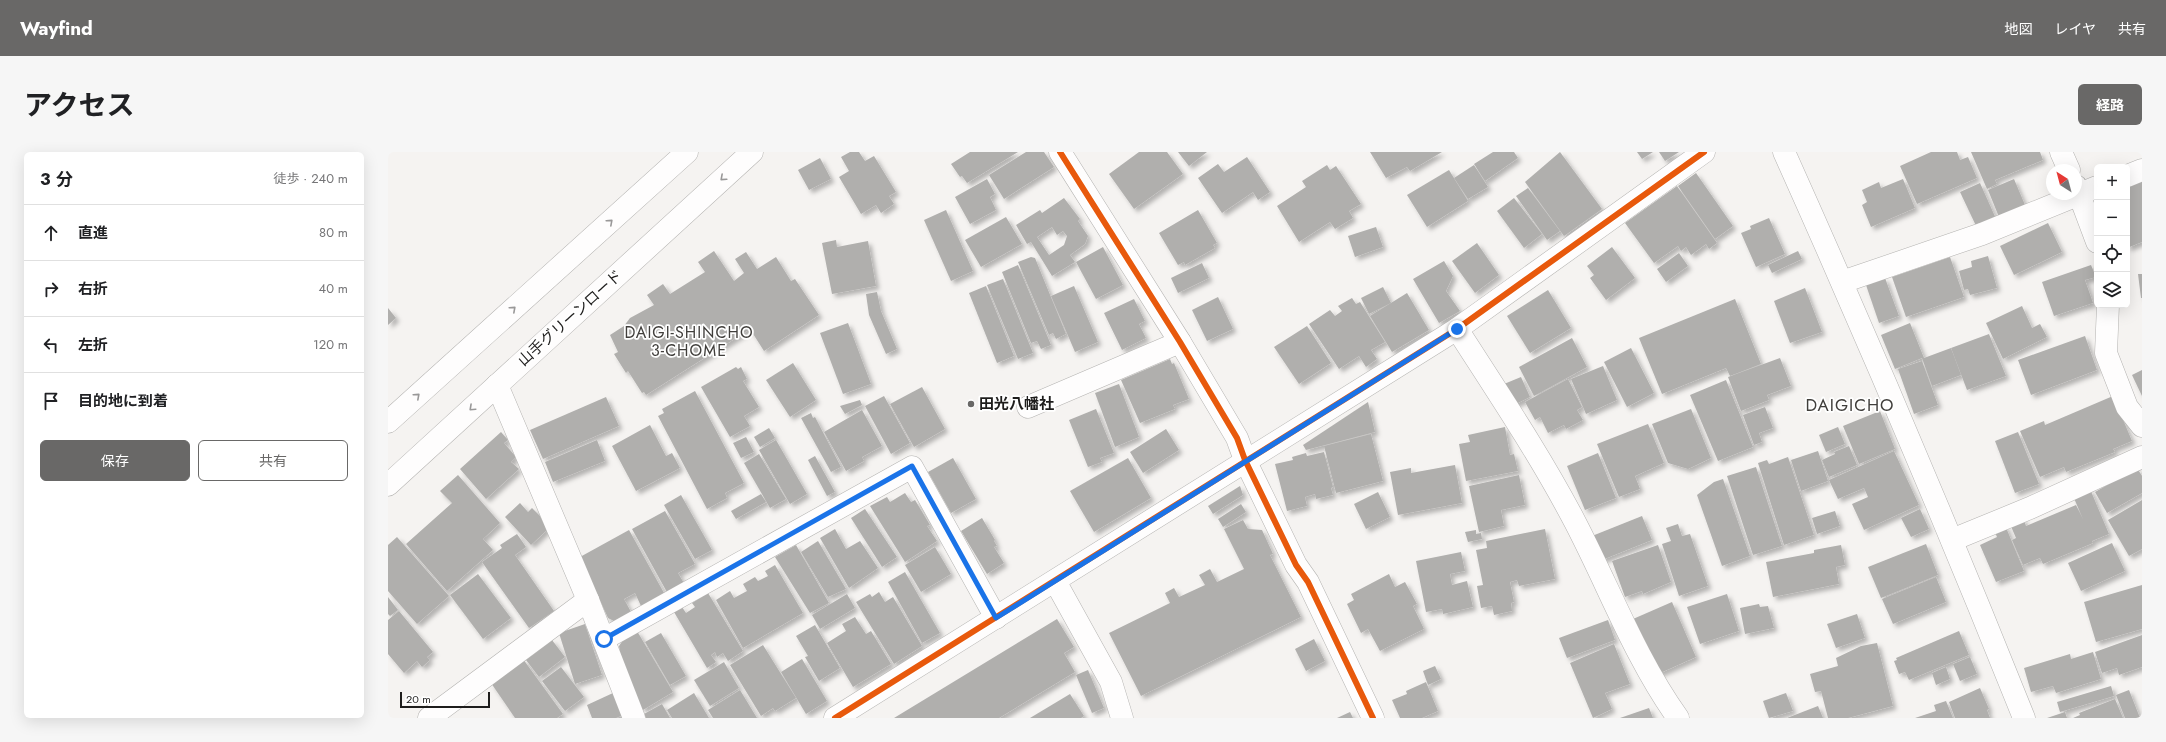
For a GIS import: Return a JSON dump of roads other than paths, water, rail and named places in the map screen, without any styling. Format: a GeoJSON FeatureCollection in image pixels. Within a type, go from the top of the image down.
{"type":"FeatureCollection","features":[{"type":"Feature","properties":{"kind":"street"},"geometry":{"type":"LineString","coordinates":[[388,422],[687,152]]}},
{"type":"Feature","properties":{"kind":"street","name":"山手グリーンロード"},"geometry":{"type":"LineString","coordinates":[[388,485],[752,152]]}},
{"type":"Feature","properties":{"kind":"street"},"geometry":{"type":"LineString","coordinates":[[1060,152],[1180,342],[1237,438],[1245,460],[1296,565],[1308,582],[1373,718]]}},
{"type":"Feature","properties":{"kind":"street"},"geometry":{"type":"LineString","coordinates":[[835,718],[1055,581],[1245,460],[1457,329],[1704,152]]}},
{"type":"Feature","properties":{"kind":"street"},"geometry":{"type":"LineString","coordinates":[[1784,152],[1842,282],[1952,540],[2024,718]]}},
{"type":"Feature","properties":{"kind":"street"},"geometry":{"type":"LineString","coordinates":[[2061,152],[2066,164]]}},
{"type":"Feature","properties":{"kind":"street"},"geometry":{"type":"LineString","coordinates":[[2130,175],[2142,170]]}},
{"type":"Feature","properties":{"kind":"street"},"geometry":{"type":"LineString","coordinates":[[1842,282],[1982,234],[2084,189],[2096,236]]}},
{"type":"Feature","properties":{"kind":"street"},"geometry":{"type":"LineString","coordinates":[[2108,308],[2106,353],[2127,407],[2142,426]]}},
{"type":"Feature","properties":{"kind":"street"},"geometry":{"type":"LineString","coordinates":[[1457,329],[1528,439],[1575,522],[1649,672],[1678,718]]}},
{"type":"Feature","properties":{"kind":"street"},"geometry":{"type":"LineString","coordinates":[[1028,407],[1180,342]]}},
{"type":"Feature","properties":{"kind":"street"},"geometry":{"type":"LineString","coordinates":[[497,385],[588,600],[634,718]]}},
{"type":"Feature","properties":{"kind":"street"},"geometry":{"type":"LineString","coordinates":[[1952,540],[2030,508],[2142,457]]}},
{"type":"Feature","properties":{"kind":"street"},"geometry":{"type":"LineString","coordinates":[[604,639],[912,466],[996,618]]}},
{"type":"Feature","properties":{"kind":"street"},"geometry":{"type":"LineString","coordinates":[[1055,581],[1111,682],[1122,718]]}},
{"type":"Feature","properties":{"kind":"street"},"geometry":{"type":"LineString","coordinates":[[429,718],[588,600]]}},
{"type":"Feature","properties":{"kind":"place","name":"田光八幡社"},"geometry":{"type":"Point","coordinates":[971,404]}},
{"type":"Feature","properties":{"kind":"district","name":"DAIGI-SHINCHO 3-CHOME"},"geometry":{"type":"Point","coordinates":[689,341]}},
{"type":"Feature","properties":{"kind":"district","name":"DAIGICHO"},"geometry":{"type":"Point","coordinates":[1850,405]}}]}
